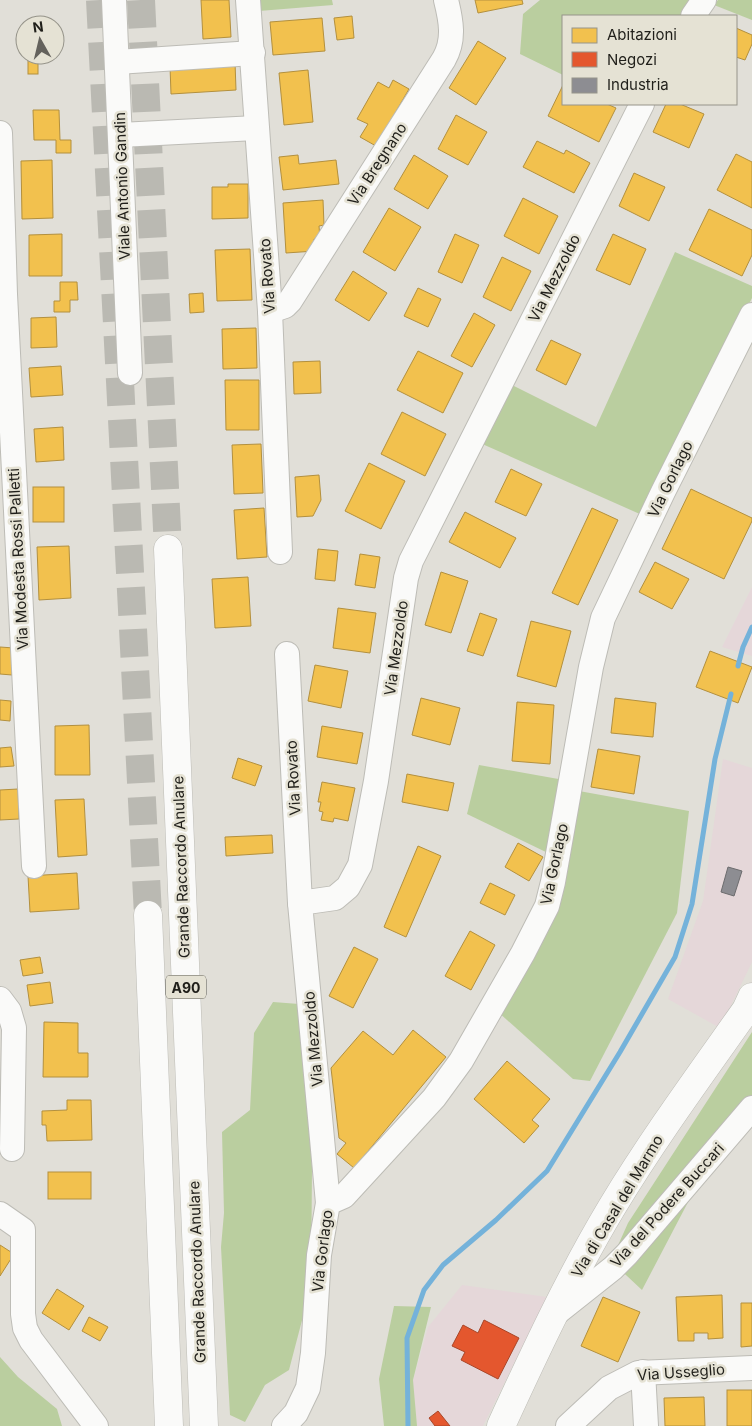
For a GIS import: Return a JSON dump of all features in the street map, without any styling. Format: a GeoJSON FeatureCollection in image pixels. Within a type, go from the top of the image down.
{"type":"FeatureCollection","features":[{"type":"Feature","properties":{"kind":"main road","name":"Grande Raccordo Anulare"},"geometry":{"type":"LineString","coordinates":[[168,549],[204,1426]]}},
{"type":"Feature","properties":{"kind":"main road","name":"A90"},"geometry":{"type":"LineString","coordinates":[[148,915],[169,1426]]}},
{"type":"Feature","properties":{"kind":"main road","name":"Via di Casal del Marmo"},"geometry":{"type":"LineString","coordinates":[[501,1426],[553,1316],[612,1208],[666,1124],[746,1010],[752,997]]}},
{"type":"Feature","properties":{"kind":"street","name":"Viale Antonio Gandin"},"geometry":{"type":"LineString","coordinates":[[114,0],[130,373]]}},
{"type":"Feature","properties":{"kind":"street","name":"Via Rovato"},"geometry":{"type":"LineString","coordinates":[[248,0],[270,311],[280,552]]}},
{"type":"Feature","properties":{"kind":"street","name":"Via Bregnano"},"geometry":{"type":"LineString","coordinates":[[270,311],[286,306],[290,302],[444,59],[450,48],[451,35],[446,0]]}},
{"type":"Feature","properties":{"kind":"street"},"geometry":{"type":"LineString","coordinates":[[695,15],[704,0]]}},
{"type":"Feature","properties":{"kind":"street"},"geometry":{"type":"LineString","coordinates":[[117,62],[253,53]]}},
{"type":"Feature","properties":{"kind":"street","name":"Via Mezzoldo"},"geometry":{"type":"LineString","coordinates":[[328,1203],[300,902],[334,898],[348,887],[360,864],[376,781],[406,578],[411,561],[641,105]]}},
{"type":"Feature","properties":{"kind":"street"},"geometry":{"type":"LineString","coordinates":[[120,135],[256,128]]}},
{"type":"Feature","properties":{"kind":"street","name":"Via Modesta Rossi Palletti"},"geometry":{"type":"LineString","coordinates":[[0,133],[2,294],[34,866]]}},
{"type":"Feature","properties":{"kind":"street","name":"Via Gorlago"},"geometry":{"type":"LineString","coordinates":[[284,1426],[296,1412],[308,1388],[313,1353],[319,1255],[328,1203],[344,1196],[434,1098],[456,1068],[523,953],[547,906],[553,882],[591,667],[603,618],[663,492],[752,315]]}},
{"type":"Feature","properties":{"kind":"street","name":"Via Rovato"},"geometry":{"type":"LineString","coordinates":[[286,654],[300,902]]}},
{"type":"Feature","properties":{"kind":"street"},"geometry":{"type":"LineString","coordinates":[[0,999],[9,1011],[14,1028],[12,1148]]}},
{"type":"Feature","properties":{"kind":"street","name":"Via del Podere Buccari"},"geometry":{"type":"LineString","coordinates":[[553,1316],[613,1268],[627,1254],[752,1108]]}},
{"type":"Feature","properties":{"kind":"street"},"geometry":{"type":"LineString","coordinates":[[0,1214],[23,1230],[23,1314],[25,1328],[31,1340],[96,1426]]}},
{"type":"Feature","properties":{"kind":"street","name":"Via Usseglio"},"geometry":{"type":"LineString","coordinates":[[568,1426],[609,1388],[626,1378],[643,1372],[752,1368]]}},
{"type":"Feature","properties":{"kind":"street"},"geometry":{"type":"LineString","coordinates":[[643,1372],[646,1426]]}},
{"type":"Feature","properties":{"kind":"shaded area"},"geometry":{"type":"Polygon","coordinates":[[[752,587],[752,656],[722,647],[752,587]]]}},
{"type":"Feature","properties":{"kind":"shaded area"},"geometry":{"type":"Polygon","coordinates":[[[723,759],[752,768],[752,962],[720,1028],[668,999],[703,901],[723,759]]]}},
{"type":"Feature","properties":{"kind":"shaded area"},"geometry":{"type":"Polygon","coordinates":[[[462,1285],[547,1297],[483,1426],[417,1426],[413,1381],[428,1327],[462,1285]]]}},
{"type":"Feature","properties":{"kind":"green space"},"geometry":{"type":"Polygon","coordinates":[[[258,0],[332,0],[333,5],[259,11],[258,0]]]}},
{"type":"Feature","properties":{"kind":"green space"},"geometry":{"type":"Polygon","coordinates":[[[540,0],[694,0],[686,15],[562,15],[562,75],[520,54],[523,14],[540,0]]]}},
{"type":"Feature","properties":{"kind":"green space"},"geometry":{"type":"Polygon","coordinates":[[[718,0],[752,0],[752,20],[714,5],[718,0]]]}},
{"type":"Feature","properties":{"kind":"green space"},"geometry":{"type":"Polygon","coordinates":[[[675,252],[752,286],[752,298],[642,515],[480,443],[510,384],[596,427],[675,252]]]}},
{"type":"Feature","properties":{"kind":"green space"},"geometry":{"type":"Polygon","coordinates":[[[479,765],[564,780],[550,854],[467,814],[479,765]]]}},
{"type":"Feature","properties":{"kind":"green space"},"geometry":{"type":"Polygon","coordinates":[[[579,791],[689,811],[677,913],[590,1081],[573,1079],[497,1011],[579,791]]]}},
{"type":"Feature","properties":{"kind":"green space"},"geometry":{"type":"Polygon","coordinates":[[[273,1002],[299,1004],[312,1167],[311,1286],[289,1370],[265,1385],[245,1422],[230,1415],[221,1247],[224,1213],[222,1132],[250,1110],[254,1033],[273,1002]]]}},
{"type":"Feature","properties":{"kind":"green space"},"geometry":{"type":"Polygon","coordinates":[[[752,1032],[752,1102],[697,1185],[642,1290],[611,1261],[628,1223],[752,1032]]]}},
{"type":"Feature","properties":{"kind":"green space"},"geometry":{"type":"Polygon","coordinates":[[[394,1306],[431,1307],[413,1380],[417,1426],[384,1426],[379,1379],[394,1306]]]}},
{"type":"Feature","properties":{"kind":"green space"},"geometry":{"type":"Polygon","coordinates":[[[0,1357],[18,1377],[57,1409],[62,1426],[0,1426],[0,1357]]]}},
{"type":"Feature","properties":{"kind":"building: Abitazioni"},"geometry":{"type":"Polygon","coordinates":[[[201,0],[229,0],[231,37],[203,39],[201,0]]]}},
{"type":"Feature","properties":{"kind":"building: Abitazioni"},"geometry":{"type":"Polygon","coordinates":[[[475,0],[522,0],[523,4],[478,13],[475,0]]]}},
{"type":"Feature","properties":{"kind":"building: Abitazioni"},"geometry":{"type":"Polygon","coordinates":[[[352,16],[354,38],[337,40],[334,18],[352,16]]]}},
{"type":"Feature","properties":{"kind":"building: Abitazioni"},"geometry":{"type":"Polygon","coordinates":[[[322,18],[325,51],[273,55],[270,22],[322,18]]]}},
{"type":"Feature","properties":{"kind":"building: Abitazioni"},"geometry":{"type":"Polygon","coordinates":[[[737,28],[752,35],[752,44],[745,60],[737,57],[737,28]]]}},
{"type":"Feature","properties":{"kind":"building: Abitazioni"},"geometry":{"type":"Polygon","coordinates":[[[478,41],[506,58],[476,105],[449,88],[478,41]]]}},
{"type":"Feature","properties":{"kind":"building: Abitazioni"},"geometry":{"type":"Polygon","coordinates":[[[235,62],[236,90],[171,94],[170,66],[235,62]]]}},
{"type":"Feature","properties":{"kind":"building: Abitazioni"},"geometry":{"type":"Polygon","coordinates":[[[28,65],[38,65],[38,74],[28,74],[28,65]]]}},
{"type":"Feature","properties":{"kind":"building: Abitazioni"},"geometry":{"type":"Polygon","coordinates":[[[308,70],[313,122],[284,125],[279,73],[308,70]]]}},
{"type":"Feature","properties":{"kind":"building: Abitazioni"},"geometry":{"type":"Polygon","coordinates":[[[393,80],[409,89],[376,146],[360,137],[368,124],[357,119],[378,82],[389,88],[393,80]]]}},
{"type":"Feature","properties":{"kind":"building: Abitazioni"},"geometry":{"type":"Polygon","coordinates":[[[562,87],[562,105],[609,105],[616,108],[599,142],[548,116],[562,87]]]}},
{"type":"Feature","properties":{"kind":"building: Abitazioni"},"geometry":{"type":"Polygon","coordinates":[[[666,105],[682,105],[704,114],[689,148],[653,132],[666,105]]]}},
{"type":"Feature","properties":{"kind":"building: Abitazioni"},"geometry":{"type":"Polygon","coordinates":[[[33,110],[59,110],[60,140],[71,140],[71,153],[56,153],[56,140],[34,140],[33,110]]]}},
{"type":"Feature","properties":{"kind":"building: Abitazioni"},"geometry":{"type":"Polygon","coordinates":[[[456,115],[487,132],[468,165],[438,149],[456,115]]]}},
{"type":"Feature","properties":{"kind":"building: Abitazioni"},"geometry":{"type":"Polygon","coordinates":[[[537,141],[564,154],[566,150],[590,163],[574,193],[523,167],[537,141]]]}},
{"type":"Feature","properties":{"kind":"building: Abitazioni"},"geometry":{"type":"Polygon","coordinates":[[[736,154],[752,162],[752,208],[717,190],[736,154]]]}},
{"type":"Feature","properties":{"kind":"building: Abitazioni"},"geometry":{"type":"Polygon","coordinates":[[[298,155],[299,164],[336,160],[339,184],[283,190],[279,157],[298,155]]]}},
{"type":"Feature","properties":{"kind":"building: Abitazioni"},"geometry":{"type":"Polygon","coordinates":[[[414,155],[448,176],[428,209],[394,189],[414,155]]]}},
{"type":"Feature","properties":{"kind":"building: Abitazioni"},"geometry":{"type":"Polygon","coordinates":[[[52,160],[53,218],[22,219],[21,161],[52,160]]]}},
{"type":"Feature","properties":{"kind":"building: Abitazioni"},"geometry":{"type":"Polygon","coordinates":[[[634,173],[665,187],[649,221],[619,206],[634,173]]]}},
{"type":"Feature","properties":{"kind":"building: Abitazioni"},"geometry":{"type":"Polygon","coordinates":[[[228,184],[248,184],[248,218],[212,219],[212,187],[228,187],[228,184]]]}},
{"type":"Feature","properties":{"kind":"building: Abitazioni"},"geometry":{"type":"Polygon","coordinates":[[[523,198],[558,216],[539,254],[504,236],[523,198]]]}},
{"type":"Feature","properties":{"kind":"building: Abitazioni"},"geometry":{"type":"Polygon","coordinates":[[[323,200],[324,225],[319,226],[320,239],[314,239],[315,251],[286,253],[283,203],[323,200]]]}},
{"type":"Feature","properties":{"kind":"building: Abitazioni"},"geometry":{"type":"Polygon","coordinates":[[[389,208],[421,227],[395,271],[363,252],[389,208]]]}},
{"type":"Feature","properties":{"kind":"building: Abitazioni"},"geometry":{"type":"Polygon","coordinates":[[[709,209],[752,230],[752,255],[742,276],[689,250],[709,209]]]}},
{"type":"Feature","properties":{"kind":"building: Abitazioni"},"geometry":{"type":"Polygon","coordinates":[[[62,234],[62,276],[29,276],[29,235],[62,234]]]}},
{"type":"Feature","properties":{"kind":"building: Abitazioni"},"geometry":{"type":"Polygon","coordinates":[[[455,234],[479,245],[462,283],[438,272],[455,234]]]}},
{"type":"Feature","properties":{"kind":"building: Abitazioni"},"geometry":{"type":"Polygon","coordinates":[[[613,234],[646,249],[630,285],[596,270],[613,234]]]}},
{"type":"Feature","properties":{"kind":"building: Abitazioni"},"geometry":{"type":"Polygon","coordinates":[[[250,249],[252,300],[217,301],[215,250],[250,249]]]}},
{"type":"Feature","properties":{"kind":"building: Abitazioni"},"geometry":{"type":"Polygon","coordinates":[[[502,257],[531,271],[511,311],[483,297],[502,257]]]}},
{"type":"Feature","properties":{"kind":"building: Abitazioni"},"geometry":{"type":"Polygon","coordinates":[[[353,271],[387,293],[369,321],[335,300],[353,271]]]}},
{"type":"Feature","properties":{"kind":"building: Abitazioni"},"geometry":{"type":"Polygon","coordinates":[[[60,282],[77,282],[78,300],[70,300],[70,312],[54,312],[54,301],[60,301],[60,282]]]}},
{"type":"Feature","properties":{"kind":"building: Abitazioni"},"geometry":{"type":"Polygon","coordinates":[[[418,288],[441,299],[428,327],[404,316],[418,288]]]}},
{"type":"Feature","properties":{"kind":"building: Abitazioni"},"geometry":{"type":"Polygon","coordinates":[[[203,293],[204,312],[190,313],[189,294],[203,293]]]}},
{"type":"Feature","properties":{"kind":"building: Abitazioni"},"geometry":{"type":"Polygon","coordinates":[[[474,313],[495,325],[472,367],[451,356],[474,313]]]}},
{"type":"Feature","properties":{"kind":"building: Abitazioni"},"geometry":{"type":"Polygon","coordinates":[[[56,317],[57,347],[31,348],[31,318],[56,317]]]}},
{"type":"Feature","properties":{"kind":"building: Abitazioni"},"geometry":{"type":"Polygon","coordinates":[[[256,328],[257,368],[223,369],[222,329],[256,328]]]}},
{"type":"Feature","properties":{"kind":"building: Abitazioni"},"geometry":{"type":"Polygon","coordinates":[[[551,340],[581,354],[566,385],[536,370],[551,340]]]}},
{"type":"Feature","properties":{"kind":"building: Abitazioni"},"geometry":{"type":"Polygon","coordinates":[[[418,351],[463,373],[443,413],[397,390],[418,351]]]}},
{"type":"Feature","properties":{"kind":"building: Abitazioni"},"geometry":{"type":"Polygon","coordinates":[[[320,361],[321,393],[294,394],[293,362],[320,361]]]}},
{"type":"Feature","properties":{"kind":"building: Abitazioni"},"geometry":{"type":"Polygon","coordinates":[[[61,366],[63,395],[31,397],[29,368],[61,366]]]}},
{"type":"Feature","properties":{"kind":"building: Abitazioni"},"geometry":{"type":"Polygon","coordinates":[[[225,380],[259,380],[259,430],[226,430],[225,380]]]}},
{"type":"Feature","properties":{"kind":"building: Abitazioni"},"geometry":{"type":"Polygon","coordinates":[[[402,412],[446,434],[425,476],[381,454],[402,412]]]}},
{"type":"Feature","properties":{"kind":"building: Abitazioni"},"geometry":{"type":"Polygon","coordinates":[[[63,427],[64,460],[36,462],[34,429],[63,427]]]}},
{"type":"Feature","properties":{"kind":"building: Abitazioni"},"geometry":{"type":"Polygon","coordinates":[[[261,444],[263,493],[234,494],[232,445],[261,444]]]}},
{"type":"Feature","properties":{"kind":"building: Abitazioni"},"geometry":{"type":"Polygon","coordinates":[[[369,463],[405,481],[381,529],[345,511],[369,463]]]}},
{"type":"Feature","properties":{"kind":"building: Abitazioni"},"geometry":{"type":"Polygon","coordinates":[[[511,469],[542,484],[526,516],[495,502],[511,469]]]}},
{"type":"Feature","properties":{"kind":"building: Abitazioni"},"geometry":{"type":"Polygon","coordinates":[[[319,475],[321,500],[313,516],[297,517],[295,477],[319,475]]]}},
{"type":"Feature","properties":{"kind":"building: Abitazioni"},"geometry":{"type":"Polygon","coordinates":[[[33,487],[64,487],[64,522],[33,522],[33,487]]]}},
{"type":"Feature","properties":{"kind":"building: Abitazioni"},"geometry":{"type":"Polygon","coordinates":[[[691,489],[752,518],[724,579],[662,549],[691,489]]]}},
{"type":"Feature","properties":{"kind":"building: Abitazioni"},"geometry":{"type":"Polygon","coordinates":[[[264,508],[267,557],[237,559],[234,510],[264,508]]]}},
{"type":"Feature","properties":{"kind":"building: Abitazioni"},"geometry":{"type":"Polygon","coordinates":[[[592,508],[618,520],[578,605],[552,593],[592,508]]]}},
{"type":"Feature","properties":{"kind":"building: Abitazioni"},"geometry":{"type":"Polygon","coordinates":[[[465,512],[516,538],[500,568],[449,542],[465,512]]]}},
{"type":"Feature","properties":{"kind":"building: Abitazioni"},"geometry":{"type":"Polygon","coordinates":[[[69,546],[71,598],[39,600],[37,547],[69,546]]]}},
{"type":"Feature","properties":{"kind":"building: Abitazioni"},"geometry":{"type":"Polygon","coordinates":[[[318,549],[338,551],[335,581],[315,579],[318,549]]]}},
{"type":"Feature","properties":{"kind":"building: Abitazioni"},"geometry":{"type":"Polygon","coordinates":[[[360,554],[380,557],[375,588],[355,585],[360,554]]]}},
{"type":"Feature","properties":{"kind":"building: Abitazioni"},"geometry":{"type":"Polygon","coordinates":[[[655,562],[689,579],[672,609],[639,592],[655,562]]]}},
{"type":"Feature","properties":{"kind":"building: Abitazioni"},"geometry":{"type":"Polygon","coordinates":[[[441,572],[468,581],[451,633],[425,625],[441,572]]]}},
{"type":"Feature","properties":{"kind":"building: Abitazioni"},"geometry":{"type":"Polygon","coordinates":[[[248,577],[251,626],[215,628],[212,579],[248,577]]]}},
{"type":"Feature","properties":{"kind":"building: Abitazioni"},"geometry":{"type":"Polygon","coordinates":[[[338,608],[376,613],[370,653],[333,648],[338,608]]]}},
{"type":"Feature","properties":{"kind":"building: Abitazioni"},"geometry":{"type":"Polygon","coordinates":[[[480,613],[497,619],[483,656],[467,651],[480,613]]]}},
{"type":"Feature","properties":{"kind":"building: Abitazioni"},"geometry":{"type":"Polygon","coordinates":[[[531,621],[571,631],[556,687],[517,676],[531,621]]]}},
{"type":"Feature","properties":{"kind":"building: Abitazioni"},"geometry":{"type":"Polygon","coordinates":[[[0,647],[14,648],[12,675],[0,674],[0,647]]]}},
{"type":"Feature","properties":{"kind":"building: Abitazioni"},"geometry":{"type":"Polygon","coordinates":[[[710,651],[752,667],[738,703],[696,687],[710,651]]]}},
{"type":"Feature","properties":{"kind":"building: Abitazioni"},"geometry":{"type":"Polygon","coordinates":[[[315,665],[348,671],[341,708],[308,701],[315,665]]]}},
{"type":"Feature","properties":{"kind":"building: Abitazioni"},"geometry":{"type":"Polygon","coordinates":[[[421,698],[460,708],[450,745],[412,735],[421,698]]]}},
{"type":"Feature","properties":{"kind":"building: Abitazioni"},"geometry":{"type":"Polygon","coordinates":[[[615,698],[656,703],[653,737],[611,733],[615,698]]]}},
{"type":"Feature","properties":{"kind":"building: Abitazioni"},"geometry":{"type":"Polygon","coordinates":[[[0,700],[11,701],[10,721],[0,720],[0,700]]]}},
{"type":"Feature","properties":{"kind":"building: Abitazioni"},"geometry":{"type":"Polygon","coordinates":[[[517,702],[554,705],[550,764],[512,761],[517,702]]]}},
{"type":"Feature","properties":{"kind":"building: Abitazioni"},"geometry":{"type":"Polygon","coordinates":[[[89,725],[90,775],[55,775],[55,726],[89,725]]]}},
{"type":"Feature","properties":{"kind":"building: Abitazioni"},"geometry":{"type":"Polygon","coordinates":[[[322,726],[363,733],[357,764],[317,757],[322,726]]]}},
{"type":"Feature","properties":{"kind":"building: Abitazioni"},"geometry":{"type":"Polygon","coordinates":[[[11,747],[14,766],[0,767],[0,748],[11,747]]]}},
{"type":"Feature","properties":{"kind":"building: Abitazioni"},"geometry":{"type":"Polygon","coordinates":[[[598,749],[640,756],[634,794],[591,787],[598,749]]]}},
{"type":"Feature","properties":{"kind":"building: Abitazioni"},"geometry":{"type":"Polygon","coordinates":[[[238,758],[262,766],[255,786],[232,778],[238,758]]]}},
{"type":"Feature","properties":{"kind":"building: Abitazioni"},"geometry":{"type":"Polygon","coordinates":[[[407,774],[454,783],[448,811],[402,802],[407,774]]]}},
{"type":"Feature","properties":{"kind":"building: Abitazioni"},"geometry":{"type":"Polygon","coordinates":[[[322,782],[355,788],[348,821],[334,818],[333,822],[321,820],[323,812],[319,811],[321,802],[318,802],[322,782]]]}},
{"type":"Feature","properties":{"kind":"building: Abitazioni"},"geometry":{"type":"Polygon","coordinates":[[[18,789],[19,819],[0,820],[0,790],[18,789]]]}},
{"type":"Feature","properties":{"kind":"building: Abitazioni"},"geometry":{"type":"Polygon","coordinates":[[[84,799],[87,855],[58,857],[55,800],[84,799]]]}},
{"type":"Feature","properties":{"kind":"building: Abitazioni"},"geometry":{"type":"Polygon","coordinates":[[[272,835],[273,853],[226,856],[225,837],[272,835]]]}},
{"type":"Feature","properties":{"kind":"building: Abitazioni"},"geometry":{"type":"Polygon","coordinates":[[[518,843],[543,857],[529,881],[505,867],[518,843]]]}},
{"type":"Feature","properties":{"kind":"building: Abitazioni"},"geometry":{"type":"Polygon","coordinates":[[[418,846],[441,856],[406,937],[384,927],[418,846]]]}},
{"type":"Feature","properties":{"kind":"building: Abitazioni"},"geometry":{"type":"Polygon","coordinates":[[[77,873],[79,909],[30,912],[28,876],[77,873]]]}},
{"type":"Feature","properties":{"kind":"building: Abitazioni"},"geometry":{"type":"Polygon","coordinates":[[[490,883],[515,895],[505,915],[480,903],[490,883]]]}},
{"type":"Feature","properties":{"kind":"building: Abitazioni"},"geometry":{"type":"Polygon","coordinates":[[[470,931],[495,945],[471,990],[445,976],[470,931]]]}},
{"type":"Feature","properties":{"kind":"building: Abitazioni"},"geometry":{"type":"Polygon","coordinates":[[[354,947],[378,959],[353,1008],[329,996],[354,947]]]}},
{"type":"Feature","properties":{"kind":"building: Abitazioni"},"geometry":{"type":"Polygon","coordinates":[[[40,957],[43,973],[23,976],[20,960],[40,957]]]}},
{"type":"Feature","properties":{"kind":"building: Abitazioni"},"geometry":{"type":"Polygon","coordinates":[[[50,982],[53,1003],[30,1006],[27,985],[50,982]]]}},
{"type":"Feature","properties":{"kind":"building: Abitazioni"},"geometry":{"type":"Polygon","coordinates":[[[44,1022],[78,1023],[78,1053],[88,1053],[88,1077],[43,1077],[44,1022]]]}},
{"type":"Feature","properties":{"kind":"building: Abitazioni"},"geometry":{"type":"Polygon","coordinates":[[[413,1030],[446,1057],[354,1168],[337,1154],[346,1143],[339,1138],[331,1068],[363,1031],[393,1055],[413,1030]]]}},
{"type":"Feature","properties":{"kind":"building: Abitazioni"},"geometry":{"type":"Polygon","coordinates":[[[507,1061],[550,1099],[532,1120],[539,1126],[524,1143],[474,1099],[507,1061]]]}},
{"type":"Feature","properties":{"kind":"building: Abitazioni"},"geometry":{"type":"Polygon","coordinates":[[[67,1100],[91,1100],[92,1140],[47,1141],[46,1125],[42,1125],[42,1111],[67,1110],[67,1100]]]}},
{"type":"Feature","properties":{"kind":"building: Abitazioni"},"geometry":{"type":"Polygon","coordinates":[[[48,1172],[91,1172],[91,1199],[48,1199],[48,1172]]]}},
{"type":"Feature","properties":{"kind":"building: Abitazioni"},"geometry":{"type":"Polygon","coordinates":[[[0,1245],[14,1254],[0,1276],[0,1245]]]}},
{"type":"Feature","properties":{"kind":"building: Abitazioni"},"geometry":{"type":"Polygon","coordinates":[[[57,1289],[84,1306],[69,1330],[42,1313],[57,1289]]]}},
{"type":"Feature","properties":{"kind":"building: Abitazioni"},"geometry":{"type":"Polygon","coordinates":[[[722,1295],[723,1338],[708,1339],[708,1333],[694,1333],[694,1341],[678,1341],[676,1297],[722,1295]]]}},
{"type":"Feature","properties":{"kind":"building: Abitazioni"},"geometry":{"type":"Polygon","coordinates":[[[603,1297],[640,1312],[618,1362],[581,1346],[603,1297]]]}},
{"type":"Feature","properties":{"kind":"building: Abitazioni"},"geometry":{"type":"Polygon","coordinates":[[[741,1303],[752,1303],[752,1346],[741,1347],[741,1303]]]}},
{"type":"Feature","properties":{"kind":"building: Abitazioni"},"geometry":{"type":"Polygon","coordinates":[[[89,1317],[108,1327],[100,1341],[82,1331],[89,1317]]]}},
{"type":"Feature","properties":{"kind":"building: Abitazioni"},"geometry":{"type":"Polygon","coordinates":[[[727,1390],[752,1390],[752,1426],[727,1426],[727,1390]]]}},
{"type":"Feature","properties":{"kind":"building: Abitazioni"},"geometry":{"type":"Polygon","coordinates":[[[704,1397],[705,1426],[665,1426],[664,1398],[704,1397]]]}},
{"type":"Feature","properties":{"kind":"building: Negozi"},"geometry":{"type":"Polygon","coordinates":[[[484,1320],[519,1338],[498,1379],[461,1360],[465,1352],[452,1346],[463,1325],[478,1333],[484,1320]]]}},
{"type":"Feature","properties":{"kind":"building: Negozi"},"geometry":{"type":"Polygon","coordinates":[[[438,1411],[450,1426],[435,1426],[429,1418],[438,1411]]]}},
{"type":"Feature","properties":{"kind":"building: Industria"},"geometry":{"type":"Polygon","coordinates":[[[728,867],[742,871],[734,896],[721,892],[728,867]]]}},
{"type":"Feature","properties":{"kind":"waterway"},"geometry":{"type":"LineString","coordinates":[[738,666],[743,647],[752,627]]}},
{"type":"Feature","properties":{"kind":"waterway"},"geometry":{"type":"LineString","coordinates":[[408,1426],[407,1338],[424,1290],[443,1265],[496,1220],[547,1171],[620,1052],[675,957],[692,904],[715,759],[731,694]]}},
{"type":"Feature","properties":{"kind":"tunnel"},"geometry":{"type":"LineString","coordinates":[[100,0],[148,915]]}},
{"type":"Feature","properties":{"kind":"tunnel"},"geometry":{"type":"LineString","coordinates":[[141,0],[168,549]]}}]}
